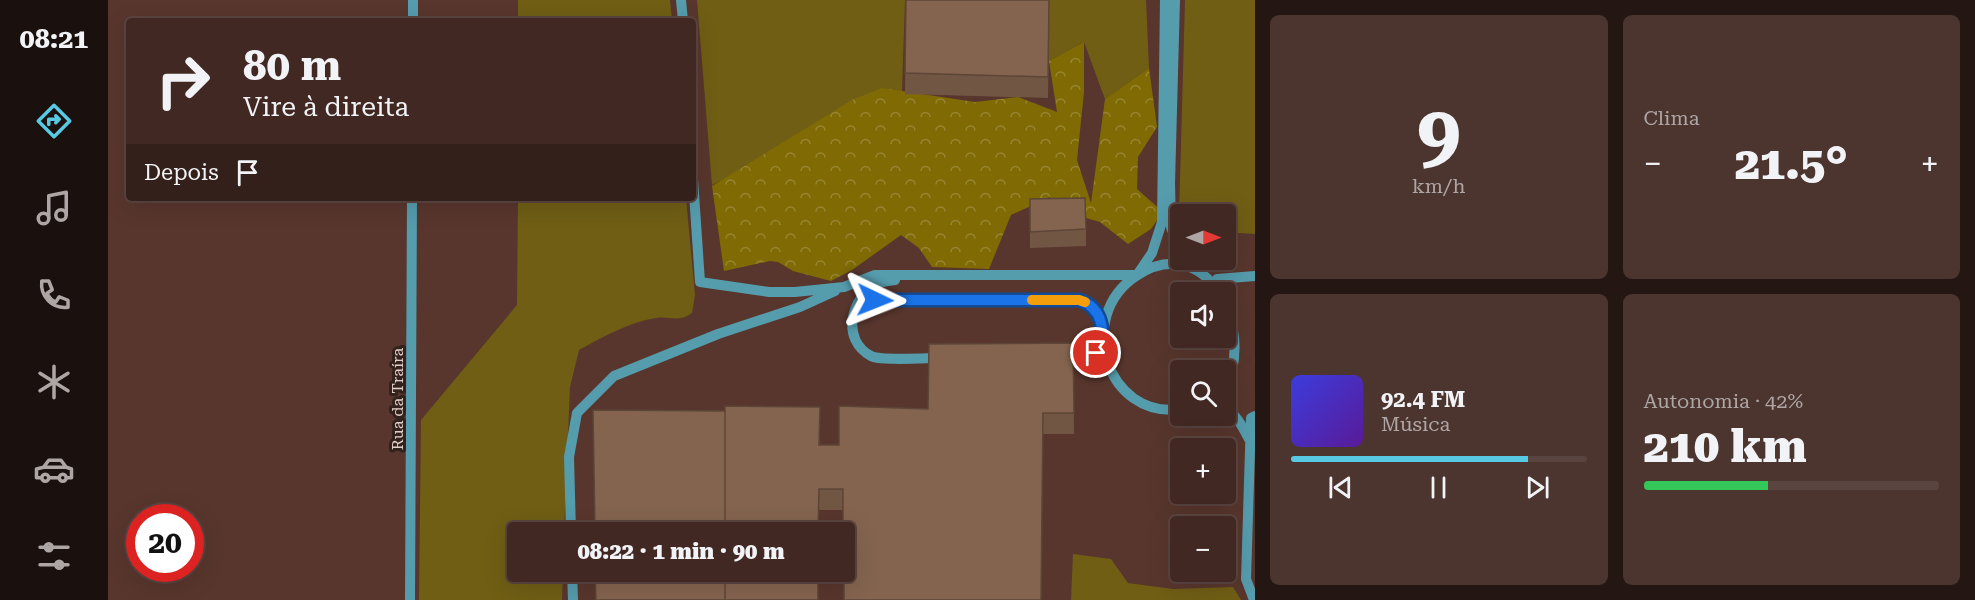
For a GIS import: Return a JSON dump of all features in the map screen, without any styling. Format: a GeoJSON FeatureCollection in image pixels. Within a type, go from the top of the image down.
{"type":"FeatureCollection","features":[{"type":"Feature","properties":{"kind":"street"},"geometry":{"type":"LineString","coordinates":[[413,0],[413,18]]}},
{"type":"Feature","properties":{"kind":"street"},"geometry":{"type":"LineString","coordinates":[[681,0],[683,18]]}},
{"type":"Feature","properties":{"kind":"street"},"geometry":{"type":"LineString","coordinates":[[1055,358],[1085,358],[1096,353],[1100,346],[1108,310],[1119,291],[1137,275],[1152,253],[1162,222],[1165,0]]}},
{"type":"Feature","properties":{"kind":"street"},"geometry":{"type":"LineString","coordinates":[[1171,204],[1174,0]]}},
{"type":"Feature","properties":{"kind":"street","name":"Rua da Traíra"},"geometry":{"type":"LineString","coordinates":[[410,600],[412,201]]}},
{"type":"Feature","properties":{"kind":"street"},"geometry":{"type":"LineString","coordinates":[[695,201],[700,282],[769,292],[844,287]]}},
{"type":"Feature","properties":{"kind":"street"},"geometry":{"type":"LineString","coordinates":[[571,522],[569,457],[577,413],[614,376],[718,334],[800,307],[875,275],[1137,275],[1158,267],[1184,264],[1205,272]]}},
{"type":"Feature","properties":{"kind":"street"},"geometry":{"type":"LineString","coordinates":[[1202,270],[1220,282]]}},
{"type":"Feature","properties":{"kind":"street"},"geometry":{"type":"LineString","coordinates":[[943,275],[878,283],[858,304],[852,319],[851,334],[858,348],[873,358],[957,358]]}},
{"type":"Feature","properties":{"kind":"street"},"geometry":{"type":"LineString","coordinates":[[1216,279],[1255,276]]}},
{"type":"Feature","properties":{"kind":"street"},"geometry":{"type":"LineString","coordinates":[[858,304],[875,300],[1079,300],[1087,303],[1101,318],[1104,356],[1114,378],[1130,395],[1150,406],[1170,410]]}},
{"type":"Feature","properties":{"kind":"street"},"geometry":{"type":"LineString","coordinates":[[1236,376],[1245,356]]}},
{"type":"Feature","properties":{"kind":"street"},"geometry":{"type":"LineString","coordinates":[[1254,600],[1246,579],[1251,418],[1255,416]]}},
{"type":"Feature","properties":{"kind":"street"},"geometry":{"type":"LineString","coordinates":[[1236,418],[1250,441]]}},
{"type":"Feature","properties":{"kind":"street"},"geometry":{"type":"LineString","coordinates":[[572,582],[573,600]]}},
{"type":"Feature","properties":{"kind":"shaded area"},"geometry":{"type":"Polygon","coordinates":[[[518,0],[670,0],[672,18],[518,18],[518,0]]]}},
{"type":"Feature","properties":{"kind":"shaded area"},"geometry":{"type":"Polygon","coordinates":[[[697,0],[905,0],[902,91],[712,185],[697,0]]]}},
{"type":"Feature","properties":{"kind":"shaded area"},"geometry":{"type":"Polygon","coordinates":[[[1049,0],[1146,0],[1149,68],[1105,99],[1084,42],[1049,61],[1049,0]]]}},
{"type":"Feature","properties":{"kind":"shaded area"},"geometry":{"type":"Polygon","coordinates":[[[1185,0],[1255,0],[1255,234],[1236,234],[1236,204],[1179,204],[1185,0]]]}},
{"type":"Feature","properties":{"kind":"shaded area"},"geometry":{"type":"Polygon","coordinates":[[[518,201],[686,201],[695,295],[692,313],[683,318],[656,318],[636,323],[579,350],[570,387],[564,522],[507,522],[507,582],[563,582],[562,600],[419,600],[421,420],[517,305],[518,201]]]}},
{"type":"Feature","properties":{"kind":"shaded area"},"geometry":{"type":"Polygon","coordinates":[[[1073,554],[1111,559],[1128,583],[1173,589],[1233,587],[1241,600],[1071,600],[1073,554]]]}},
{"type":"Feature","properties":{"kind":"green space"},"geometry":{"type":"Polygon","coordinates":[[[1084,42],[1084,92],[1077,160],[1091,203],[1105,99],[1149,68],[1157,127],[1138,157],[1137,189],[1163,212],[1151,229],[1128,244],[1100,222],[1069,213],[1050,197],[1011,215],[989,269],[932,267],[919,248],[901,235],[852,270],[831,281],[793,271],[778,262],[770,261],[724,271],[712,186],[852,100],[882,88],[975,102],[1018,97],[1057,112],[1049,61],[1084,42]]]}},
{"type":"Feature","properties":{"kind":"building"},"geometry":{"type":"Polygon","coordinates":[[[906,0],[1049,0],[1048,77],[905,73],[906,0]]]}},
{"type":"Feature","properties":{"kind":"building"},"geometry":{"type":"Polygon","coordinates":[[[1085,198],[1086,229],[1030,232],[1030,199],[1085,198]]]}},
{"type":"Feature","properties":{"kind":"building"},"geometry":{"type":"Polygon","coordinates":[[[1073,343],[1074,413],[1043,413],[1041,600],[844,600],[844,582],[855,582],[855,522],[843,522],[843,489],[819,489],[818,522],[725,522],[725,406],[820,407],[819,445],[839,445],[839,406],[928,409],[929,344],[1073,343]]]}},
{"type":"Feature","properties":{"kind":"building"},"geometry":{"type":"Polygon","coordinates":[[[593,410],[725,411],[725,522],[595,522],[593,410]]]}},
{"type":"Feature","properties":{"kind":"building"},"geometry":{"type":"Polygon","coordinates":[[[595,582],[725,582],[725,600],[596,600],[595,582]]]}},
{"type":"Feature","properties":{"kind":"building"},"geometry":{"type":"Polygon","coordinates":[[[725,582],[818,582],[818,600],[725,600],[725,582]]]}},
{"type":"Feature","properties":{"kind":"slow traffic"},"geometry":{"type":"LineString","coordinates":[[1032,300],[1085,302]]}},
{"type":"Feature","properties":{"kind":"route"},"geometry":{"type":"LineString","coordinates":[[875,300],[1079,300],[1087,303],[1101,318],[1102,333],[1100,346],[1096,353]]}}]}
